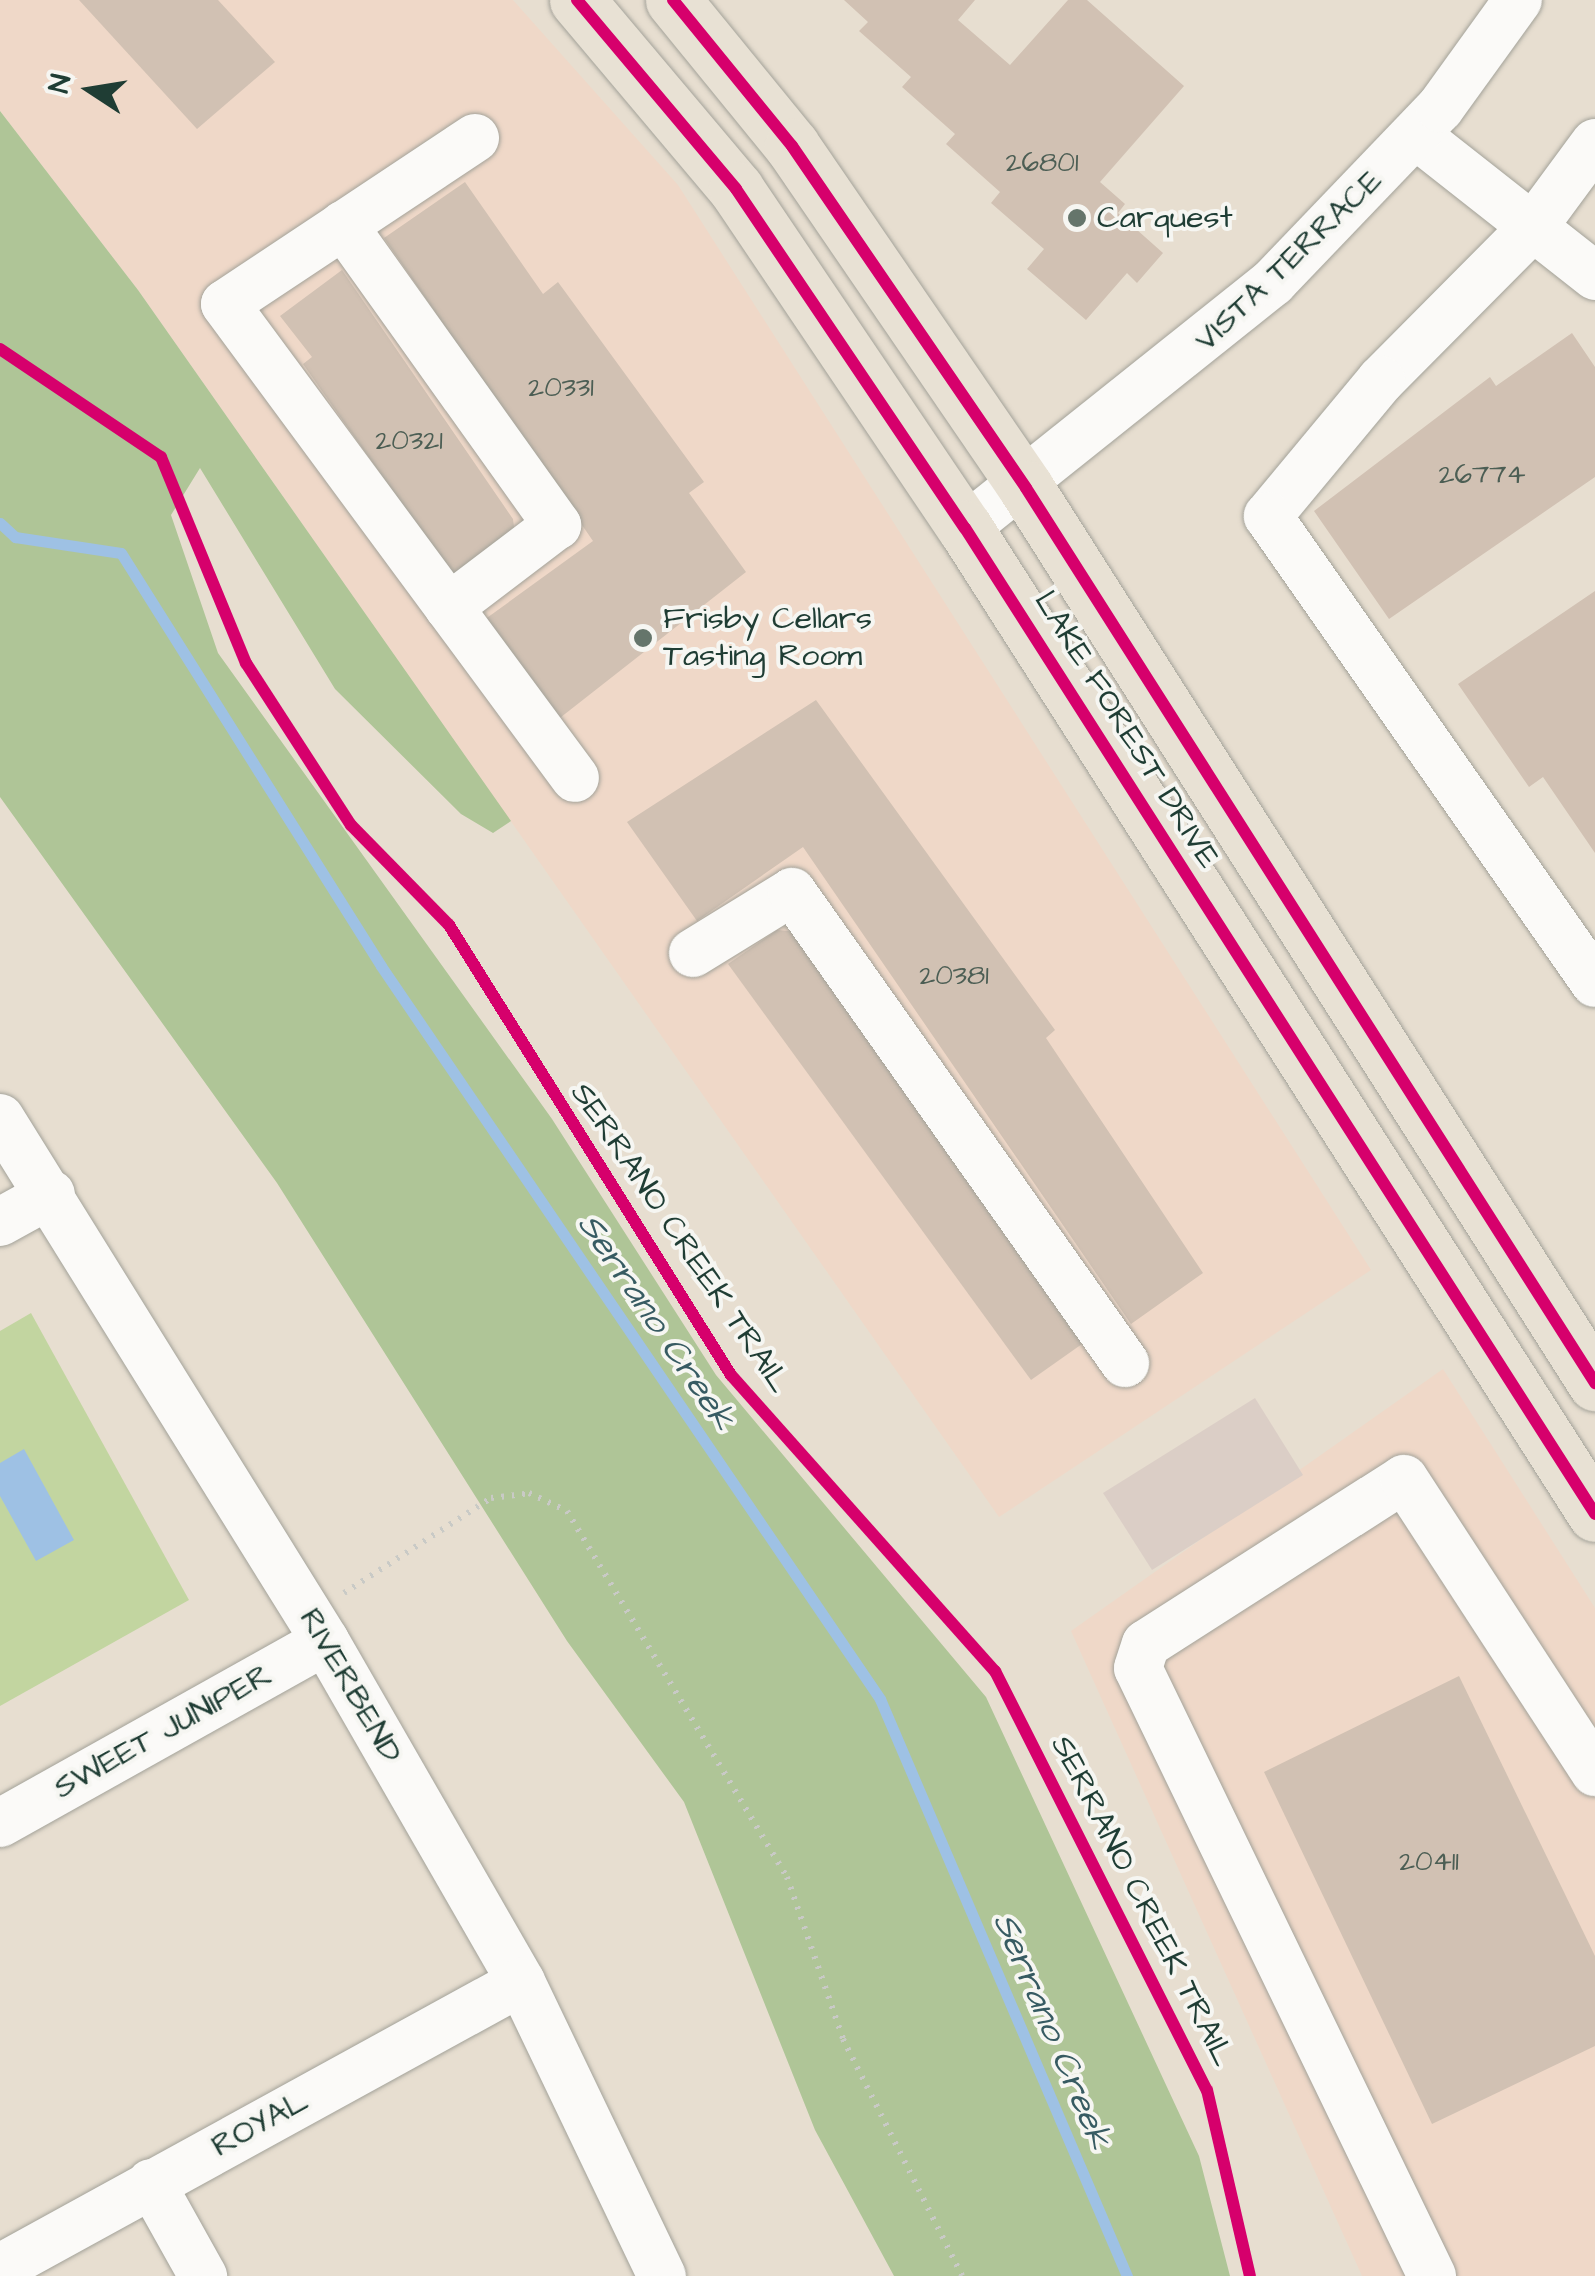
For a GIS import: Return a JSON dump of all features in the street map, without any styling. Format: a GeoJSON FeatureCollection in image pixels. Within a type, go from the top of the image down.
{"type":"FeatureCollection","features":[{"type":"Feature","properties":{"kind":"main road","name":"LAKE FOREST DRIVE"},"geometry":{"type":"LineString","coordinates":[[577,0],[736,189],[965,528],[1595,1514]]}},
{"type":"Feature","properties":{"kind":"main road","name":"LAKE FOREST DRIVE"},"geometry":{"type":"LineString","coordinates":[[673,0],[792,146],[1026,488],[1595,1383]]}},
{"type":"Feature","properties":{"kind":"street","name":"VISTA TERRACE"},"geometry":{"type":"LineString","coordinates":[[965,528],[1026,488],[1228,324],[1416,135],[1518,0]]}},
{"type":"Feature","properties":{"kind":"street"},"geometry":{"type":"LineString","coordinates":[[1416,135],[1595,276]]}},
{"type":"Feature","properties":{"kind":"street"},"geometry":{"type":"LineString","coordinates":[[475,138],[226,304],[575,778]]}},
{"type":"Feature","properties":{"kind":"street"},"geometry":{"type":"LineString","coordinates":[[1587,955],[1268,516],[1369,394],[1533,227],[1595,144]]}},
{"type":"Feature","properties":{"kind":"street"},"geometry":{"type":"LineString","coordinates":[[343,225],[557,525],[449,607]]}},
{"type":"Feature","properties":{"kind":"street"},"geometry":{"type":"LineString","coordinates":[[693,954],[792,892],[1125,1362]]}},
{"type":"Feature","properties":{"kind":"street","name":"RIVERBEND"},"geometry":{"type":"LineString","coordinates":[[0,1118],[51,1194],[317,1628],[521,1982],[662,2276]]}},
{"type":"Feature","properties":{"kind":"street"},"geometry":{"type":"LineString","coordinates":[[0,1222],[51,1194]]}},
{"type":"Feature","properties":{"kind":"street"},"geometry":{"type":"LineString","coordinates":[[1432,2276],[1138,1668],[1146,1644],[1404,1478],[1595,1772]]}},
{"type":"Feature","properties":{"kind":"street","name":"SWEET JUNIPER"},"geometry":{"type":"LineString","coordinates":[[0,1823],[317,1628]]}},
{"type":"Feature","properties":{"kind":"street","name":"ROYAL"},"geometry":{"type":"LineString","coordinates":[[0,2268],[521,1982]]}},
{"type":"Feature","properties":{"kind":"street"},"geometry":{"type":"LineString","coordinates":[[152,2183],[203,2276]]}},
{"type":"Feature","properties":{"kind":"path"},"geometry":{"type":"LineString","coordinates":[[317,1628],[491,1498],[529,1493],[568,1511],[787,1877],[843,2039],[962,2276]]}},
{"type":"Feature","properties":{"kind":"shaded area"},"geometry":{"type":"Polygon","coordinates":[[[0,0],[513,0],[678,185],[1371,1270],[999,1517],[138,290],[0,111],[0,0]]]}},
{"type":"Feature","properties":{"kind":"shaded area"},"geometry":{"type":"Polygon","coordinates":[[[1443,1369],[1595,1608],[1595,2276],[1362,2276],[1071,1631],[1443,1369]]]}},
{"type":"Feature","properties":{"kind":"shaded area"},"geometry":{"type":"Polygon","coordinates":[[[1255,1398],[1303,1475],[1152,1570],[1103,1493],[1255,1398]]]}},
{"type":"Feature","properties":{"kind":"green space"},"geometry":{"type":"Polygon","coordinates":[[[0,111],[138,290],[511,821],[493,833],[461,814],[335,689],[200,468],[171,515],[218,653],[552,1119],[716,1375],[986,1697],[1199,2156],[1230,2276],[894,2276],[815,2130],[684,1802],[567,1641],[277,1183],[0,797],[0,111]]]}},
{"type":"Feature","properties":{"kind":"green space"},"geometry":{"type":"Polygon","coordinates":[[[31,1313],[189,1600],[0,1706],[0,1331],[31,1313]]]}},
{"type":"Feature","properties":{"kind":"water"},"geometry":{"type":"Polygon","coordinates":[[[24,1449],[74,1540],[36,1561],[0,1496],[0,1463],[24,1449]]]}},
{"type":"Feature","properties":{"kind":"building"},"geometry":{"type":"Polygon","coordinates":[[[79,0],[218,0],[275,62],[197,129],[79,0]]]}},
{"type":"Feature","properties":{"kind":"building"},"geometry":{"type":"Polygon","coordinates":[[[844,0],[975,0],[958,20],[1010,65],[1068,0],[1087,0],[1184,86],[1100,182],[1125,204],[1118,213],[1163,253],[1137,283],[1127,273],[1086,320],[1027,269],[1044,249],[991,203],[1000,192],[946,144],[955,134],[902,87],[911,77],[859,31],[868,22],[844,0]]]}},
{"type":"Feature","properties":{"kind":"building"},"geometry":{"type":"Polygon","coordinates":[[[465,182],[543,294],[558,282],[704,482],[689,493],[746,572],[556,721],[484,620],[593,541],[384,238],[465,182]]]}},
{"type":"Feature","properties":{"kind":"building"},"geometry":{"type":"Polygon","coordinates":[[[342,270],[513,519],[515,536],[454,578],[303,364],[312,357],[280,316],[342,270]]]}},
{"type":"Feature","properties":{"kind":"building"},"geometry":{"type":"Polygon","coordinates":[[[1572,333],[1595,367],[1595,477],[1389,619],[1314,511],[1490,377],[1496,386],[1572,333]]]}},
{"type":"Feature","properties":{"kind":"building"},"geometry":{"type":"Polygon","coordinates":[[[1595,591],[1595,853],[1543,777],[1529,787],[1458,684],[1595,591]]]}},
{"type":"Feature","properties":{"kind":"building"},"geometry":{"type":"Polygon","coordinates":[[[816,700],[1055,1030],[1046,1038],[1203,1273],[1131,1324],[803,847],[697,921],[627,822],[816,700]]]}},
{"type":"Feature","properties":{"kind":"building"},"geometry":{"type":"Polygon","coordinates":[[[777,930],[798,932],[1082,1344],[1031,1380],[728,964],[777,930]]]}},
{"type":"Feature","properties":{"kind":"building"},"geometry":{"type":"Polygon","coordinates":[[[1459,1676],[1595,1956],[1595,2046],[1432,2124],[1264,1772],[1459,1676]]]}},
{"type":"Feature","properties":{"kind":"waterway","name":"Serrano Creek"},"geometry":{"type":"LineString","coordinates":[[0,523],[15,537],[121,553],[381,966],[880,1699],[1127,2276]]}},
{"type":"Feature","properties":{"kind":"cycle path"},"geometry":{"type":"LineString","coordinates":[[577,0],[736,189],[965,528],[1595,1514]]}},
{"type":"Feature","properties":{"kind":"cycle path"},"geometry":{"type":"LineString","coordinates":[[673,0],[792,146],[1026,488],[1595,1383]]}},
{"type":"Feature","properties":{"kind":"cycle path","name":"SERRANO CREEK TRAIL"},"geometry":{"type":"LineString","coordinates":[[0,349],[161,457],[246,663],[351,825],[449,925],[731,1375],[995,1671],[1207,2090],[1250,2276]]}},
{"type":"Feature","properties":{"kind":"place","name":"Carquest"},"geometry":{"type":"Point","coordinates":[1077,218]}},
{"type":"Feature","properties":{"kind":"place","name":"Frisby Cellars Tasting Room"},"geometry":{"type":"Point","coordinates":[643,638]}}]}
